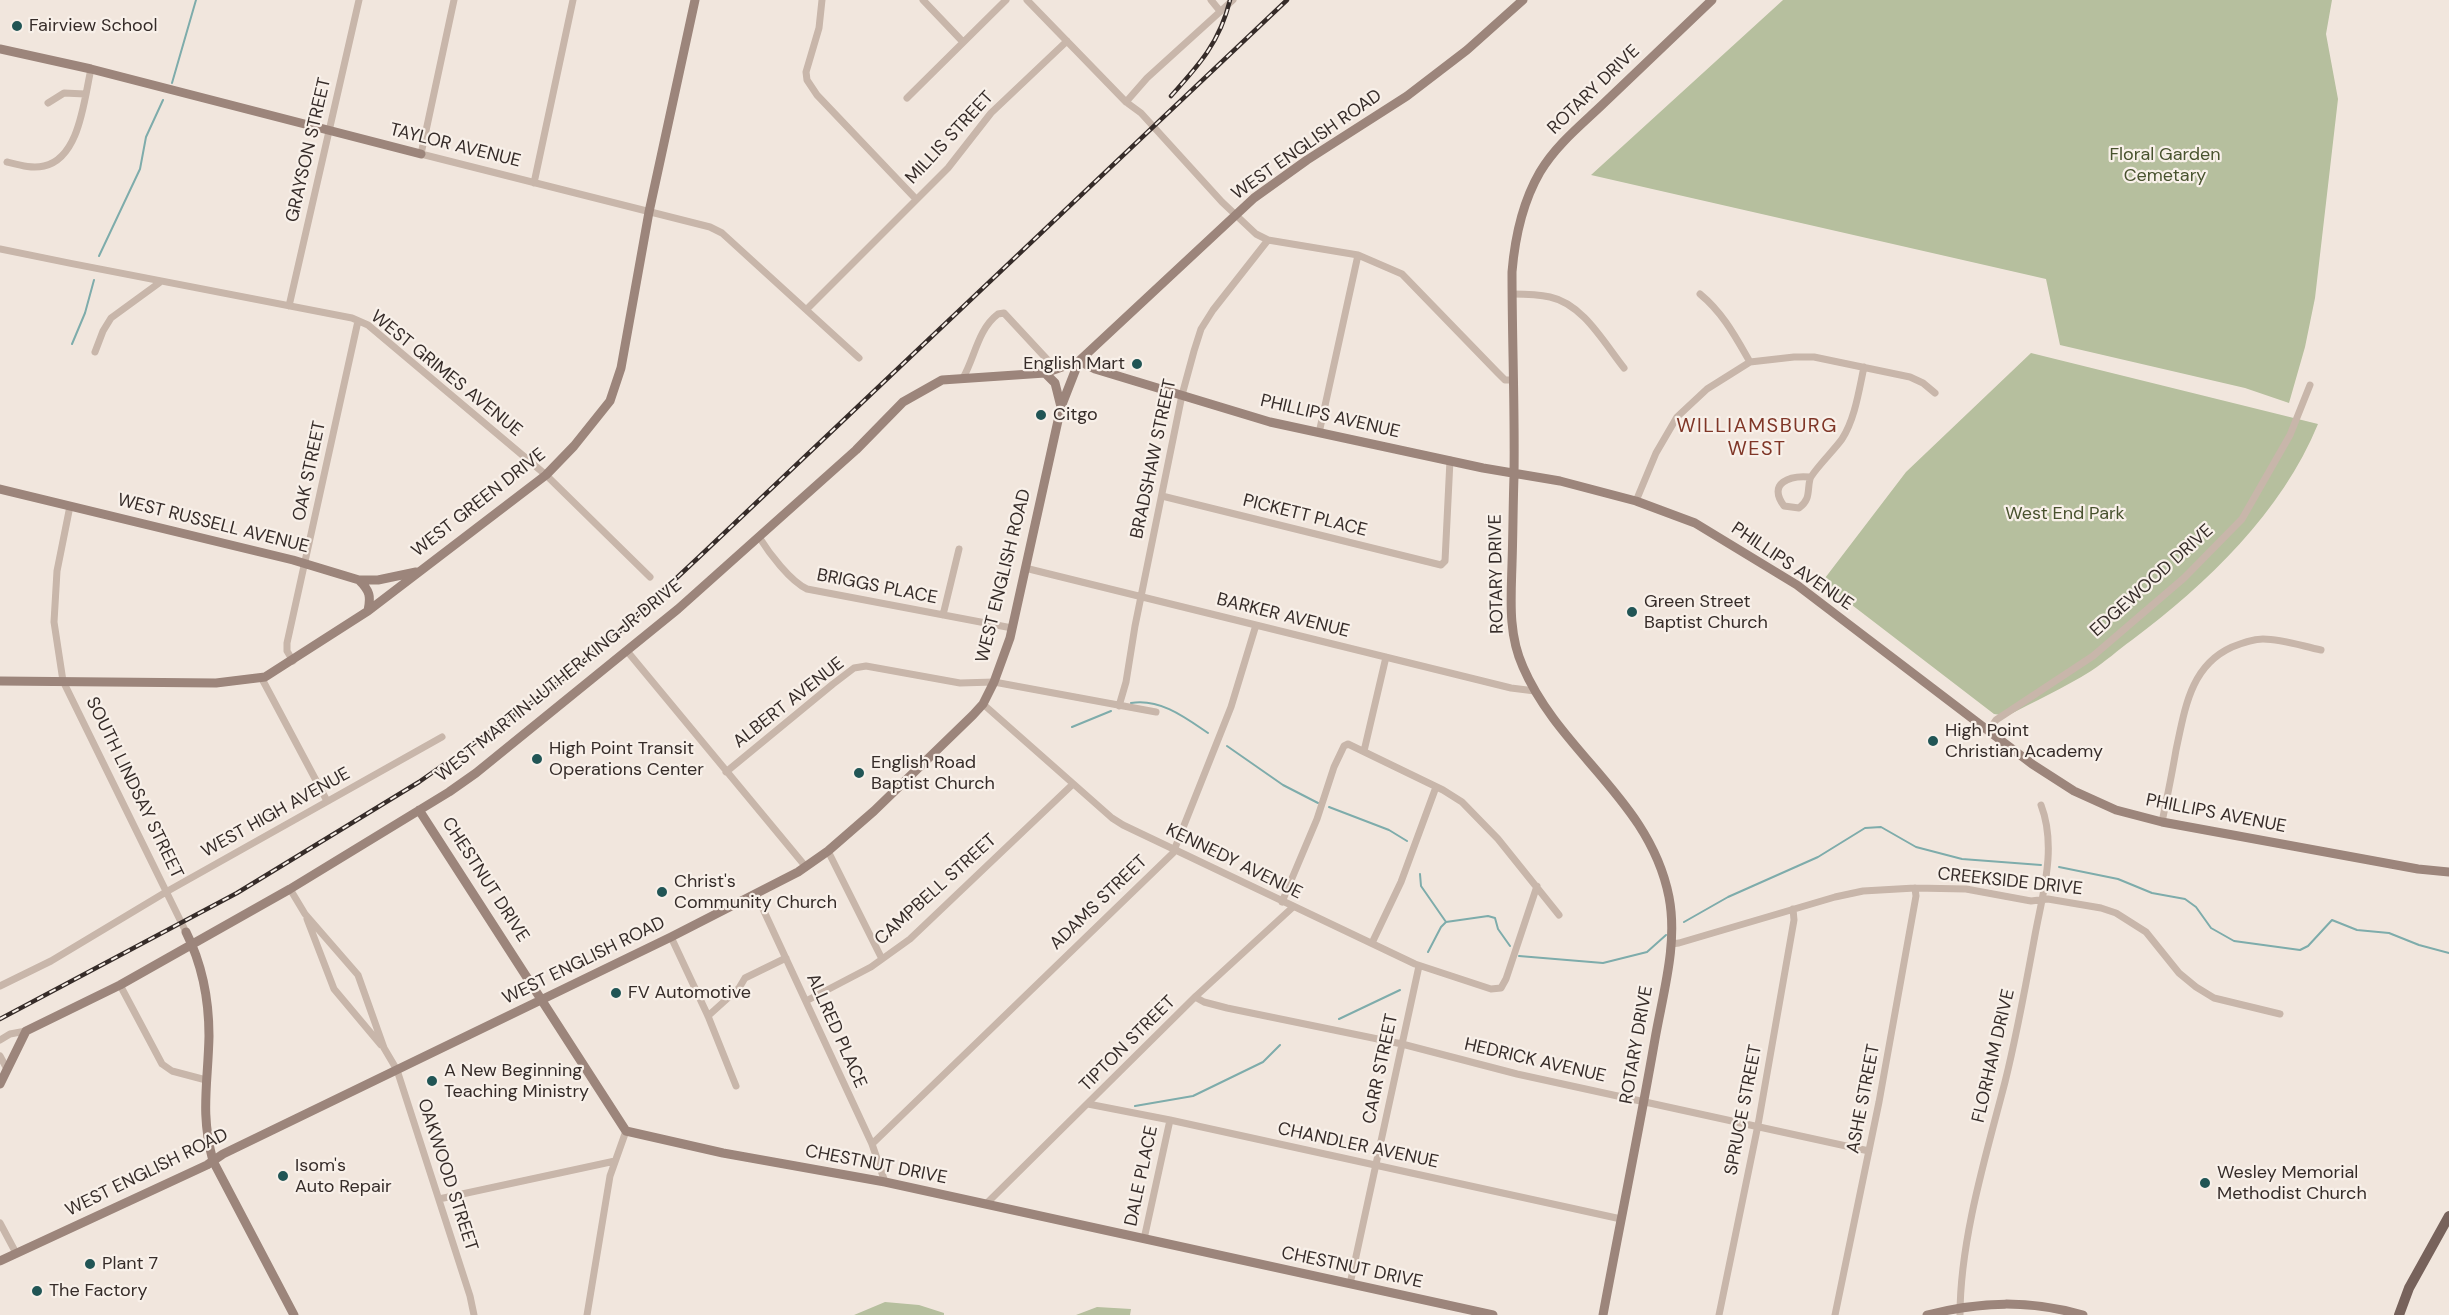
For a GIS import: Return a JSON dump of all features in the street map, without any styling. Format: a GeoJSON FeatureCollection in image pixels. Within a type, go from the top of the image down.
{"type":"FeatureCollection","features":[{"type":"Feature","properties":{"kind":"main road","name":"WEST GREEN DRIVE"},"geometry":{"type":"LineString","coordinates":[[0,681],[216,683],[261,677],[293,661],[368,611],[546,475],[574,446],[610,401],[615,388],[623,358],[649,212],[695,0]]}},
{"type":"Feature","properties":{"kind":"main road","name":"WEST ENGLISH ROAD"},"geometry":{"type":"LineString","coordinates":[[0,1261],[213,1161],[671,937],[806,867],[828,851],[911,776],[983,704],[994,682],[1012,628],[1061,407],[1079,361],[1236,214],[1307,160],[1407,96],[1467,50],[1523,0]]}},
{"type":"Feature","properties":{"kind":"main road","name":"ROTARY DRIVE"},"geometry":{"type":"LineString","coordinates":[[1603,1315],[1645,1100],[1671,944],[1668,896],[1654,851],[1643,830],[1613,787],[1566,735],[1535,691],[1515,647],[1512,624],[1514,472],[1512,272],[1518,228],[1528,196],[1545,165],[1568,137],[1712,0]]}},
{"type":"Feature","properties":{"kind":"main road","name":"TAYLOR AVENUE"},"geometry":{"type":"LineString","coordinates":[[0,50],[91,69],[421,154]]}},
{"type":"Feature","properties":{"kind":"main road","name":"WEST MARTIN LUTHER KING JR DRIVE"},"geometry":{"type":"LineString","coordinates":[[26,1031],[120,985],[290,889],[476,773],[627,651],[759,537],[855,450],[903,402],[942,380],[1045,373],[1079,361]]}},
{"type":"Feature","properties":{"kind":"main road","name":"PHILLIPS AVENUE"},"geometry":{"type":"LineString","coordinates":[[1079,361],[1095,369],[1270,422],[1560,481],[1636,501],[1695,523],[1797,585],[2032,764],[2074,791],[2116,810],[2162,822],[2449,873]]}},
{"type":"Feature","properties":{"kind":"main road"},"geometry":{"type":"LineString","coordinates":[[1045,373],[1055,383],[1061,407]]}},
{"type":"Feature","properties":{"kind":"main road","name":"WEST RUSSELL AVENUE"},"geometry":{"type":"LineString","coordinates":[[0,489],[359,579],[378,580],[418,572]]}},
{"type":"Feature","properties":{"kind":"main road"},"geometry":{"type":"LineString","coordinates":[[359,579],[369,590],[368,611]]}},
{"type":"Feature","properties":{"kind":"main road","name":"CHESTNUT DRIVE"},"geometry":{"type":"LineString","coordinates":[[419,810],[626,1131],[723,1153],[885,1182],[1493,1315]]}},
{"type":"Feature","properties":{"kind":"main road","name":"SOUTH LINDSAY STREET"},"geometry":{"type":"LineString","coordinates":[[186,932],[202,975],[208,1011],[204,1109],[206,1135],[213,1161],[294,1315]]}},
{"type":"Feature","properties":{"kind":"main road"},"geometry":{"type":"LineString","coordinates":[[0,1084],[26,1031]]}},
{"type":"Feature","properties":{"kind":"main road"},"geometry":{"type":"LineString","coordinates":[[2398,1315],[2409,1288],[2449,1216]]}},
{"type":"Feature","properties":{"kind":"main road"},"geometry":{"type":"LineString","coordinates":[[1927,1315],[2017,1303],[2044,1306],[2077,1314]]}},
{"type":"Feature","properties":{"kind":"street","name":"GRAYSON STREET"},"geometry":{"type":"LineString","coordinates":[[289,306],[358,0]]}},
{"type":"Feature","properties":{"kind":"street"},"geometry":{"type":"LineString","coordinates":[[421,154],[454,0]]}},
{"type":"Feature","properties":{"kind":"street"},"geometry":{"type":"LineString","coordinates":[[534,183],[573,0]]}},
{"type":"Feature","properties":{"kind":"street"},"geometry":{"type":"LineString","coordinates":[[822,0],[819,28],[807,64],[807,80],[817,95],[915,198]]}},
{"type":"Feature","properties":{"kind":"street"},"geometry":{"type":"LineString","coordinates":[[923,0],[963,42]]}},
{"type":"Feature","properties":{"kind":"street"},"geometry":{"type":"LineString","coordinates":[[907,98],[1006,0]]}},
{"type":"Feature","properties":{"kind":"street"},"geometry":{"type":"LineString","coordinates":[[1027,0],[1150,124],[1222,202],[1256,234],[1268,240],[1358,255],[1402,274],[1505,380],[1512,380]]}},
{"type":"Feature","properties":{"kind":"street"},"geometry":{"type":"LineString","coordinates":[[1211,0],[1220,11]]}},
{"type":"Feature","properties":{"kind":"street"},"geometry":{"type":"LineString","coordinates":[[1126,102],[1147,78],[1233,0]]}},
{"type":"Feature","properties":{"kind":"street","name":"MILLIS STREET"},"geometry":{"type":"LineString","coordinates":[[807,309],[915,198],[948,168],[991,113],[1067,41]]}},
{"type":"Feature","properties":{"kind":"street"},"geometry":{"type":"LineString","coordinates":[[7,162],[42,167],[64,156],[74,140],[91,69]]}},
{"type":"Feature","properties":{"kind":"street"},"geometry":{"type":"LineString","coordinates":[[48,103],[64,93],[85,94]]}},
{"type":"Feature","properties":{"kind":"street","name":"TAYLOR AVENUE"},"geometry":{"type":"LineString","coordinates":[[421,154],[698,223],[722,233],[859,358]]}},
{"type":"Feature","properties":{"kind":"street","name":"BRADSHAW STREET"},"geometry":{"type":"LineString","coordinates":[[1119,706],[1127,677],[1182,395],[1202,329],[1213,310],[1268,240]]}},
{"type":"Feature","properties":{"kind":"street","name":"WEST GRIMES AVENUE"},"geometry":{"type":"LineString","coordinates":[[0,249],[159,283],[187,285],[289,306],[368,325],[546,475],[650,577]]}},
{"type":"Feature","properties":{"kind":"street"},"geometry":{"type":"LineString","coordinates":[[1319,433],[1358,255]]}},
{"type":"Feature","properties":{"kind":"street"},"geometry":{"type":"LineString","coordinates":[[95,352],[102,331],[111,318],[159,283]]}},
{"type":"Feature","properties":{"kind":"street"},"geometry":{"type":"LineString","coordinates":[[1512,294],[1551,297],[1568,304],[1578,312],[1624,368]]}},
{"type":"Feature","properties":{"kind":"street"},"geometry":{"type":"LineString","coordinates":[[1700,294],[1728,322],[1750,362]]}},
{"type":"Feature","properties":{"kind":"street"},"geometry":{"type":"LineString","coordinates":[[963,378],[983,331],[998,314],[1004,313],[1056,369]]}},
{"type":"Feature","properties":{"kind":"street","name":"OAK STREET"},"geometry":{"type":"LineString","coordinates":[[293,661],[287,651],[287,642],[358,321]]}},
{"type":"Feature","properties":{"kind":"street"},"geometry":{"type":"LineString","coordinates":[[1636,501],[1656,453],[1677,417],[1707,389],[1750,362],[1814,357],[1910,377],[1923,383],[1935,393]]}},
{"type":"Feature","properties":{"kind":"street"},"geometry":{"type":"LineString","coordinates":[[1810,477],[1794,476],[1785,480],[1780,486],[1779,493],[1784,506],[1799,508],[1805,503],[1809,495],[1810,477],[1834,452],[1845,436],[1864,367]]}},
{"type":"Feature","properties":{"kind":"street","name":"EDGEWOOD DRIVE"},"geometry":{"type":"LineString","coordinates":[[1989,730],[1996,720],[2093,656],[2184,578],[2242,519],[2290,435],[2310,385]]}},
{"type":"Feature","properties":{"kind":"street","name":"PICKETT PLACE"},"geometry":{"type":"LineString","coordinates":[[1162,496],[1441,565],[1445,561],[1450,460]]}},
{"type":"Feature","properties":{"kind":"street","name":"SOUTH LINDSAY STREET"},"geometry":{"type":"LineString","coordinates":[[70,506],[57,571],[54,622],[63,681],[186,932]]}},
{"type":"Feature","properties":{"kind":"street","name":"BRIGGS PLACE"},"geometry":{"type":"LineString","coordinates":[[759,537],[785,569],[801,586],[807,589],[1012,628]]}},
{"type":"Feature","properties":{"kind":"street"},"geometry":{"type":"LineString","coordinates":[[943,615],[959,549]]}},
{"type":"Feature","properties":{"kind":"street","name":"BARKER AVENUE"},"geometry":{"type":"LineString","coordinates":[[1025,568],[1511,688],[1535,691]]}},
{"type":"Feature","properties":{"kind":"street","name":"ADAMS STREET"},"geometry":{"type":"LineString","coordinates":[[872,1144],[1174,850],[1231,707],[1256,625]]}},
{"type":"Feature","properties":{"kind":"street"},"geometry":{"type":"LineString","coordinates":[[2162,822],[2185,708],[2194,682],[2207,664],[2233,646],[2260,639],[2278,640],[2321,650]]}},
{"type":"Feature","properties":{"kind":"street"},"geometry":{"type":"LineString","coordinates":[[627,651],[806,867]]}},
{"type":"Feature","properties":{"kind":"street"},"geometry":{"type":"LineString","coordinates":[[1364,751],[1386,657]]}},
{"type":"Feature","properties":{"kind":"street","name":"ALBERT AVENUE"},"geometry":{"type":"LineString","coordinates":[[726,772],[854,668],[866,666],[960,683],[994,682],[1156,712]]}},
{"type":"Feature","properties":{"kind":"street"},"geometry":{"type":"LineString","coordinates":[[261,677],[327,801]]}},
{"type":"Feature","properties":{"kind":"street","name":"KENNEDY AVENUE"},"geometry":{"type":"LineString","coordinates":[[983,704],[1117,822],[1293,908],[1419,966],[1498,990],[1503,986],[1537,886]]}},
{"type":"Feature","properties":{"kind":"street","name":"WEST HIGH AVENUE"},"geometry":{"type":"LineString","coordinates":[[0,986],[51,961],[166,892],[442,737]]}},
{"type":"Feature","properties":{"kind":"street"},"geometry":{"type":"LineString","coordinates":[[1282,902],[1317,819],[1340,755],[1344,746],[1348,744],[1462,802],[1537,886],[1559,915]]}},
{"type":"Feature","properties":{"kind":"street","name":"CAMPBELL STREET"},"geometry":{"type":"LineString","coordinates":[[806,1001],[882,959],[932,919],[1073,784]]}},
{"type":"Feature","properties":{"kind":"street"},"geometry":{"type":"LineString","coordinates":[[1372,943],[1401,882],[1436,787]]}},
{"type":"Feature","properties":{"kind":"street","name":"FLORHAM DRIVE"},"geometry":{"type":"LineString","coordinates":[[1960,1312],[1968,1244],[1984,1164],[2008,1067],[2049,855],[2049,837],[2041,805]]}},
{"type":"Feature","properties":{"kind":"street"},"geometry":{"type":"LineString","coordinates":[[828,851],[882,959]]}},
{"type":"Feature","properties":{"kind":"street","name":"CREEKSIDE DRIVE"},"geometry":{"type":"LineString","coordinates":[[1671,944],[1863,891],[1915,888],[1966,889],[2031,900],[2048,899],[2080,904],[2116,913],[2146,932],[2179,973],[2196,987],[2214,998],[2280,1014]]}},
{"type":"Feature","properties":{"kind":"street","name":"ASHE STREET"},"geometry":{"type":"LineString","coordinates":[[1835,1315],[1869,1151],[1916,896],[1915,888]]}},
{"type":"Feature","properties":{"kind":"street","name":"OAKWOOD STREET"},"geometry":{"type":"LineString","coordinates":[[290,889],[305,914],[334,989],[384,1048],[397,1070],[474,1315]]}},
{"type":"Feature","properties":{"kind":"street","name":"ALLRED PLACE"},"geometry":{"type":"LineString","coordinates":[[756,894],[872,1144],[885,1182]]}},
{"type":"Feature","properties":{"kind":"street","name":"TIPTON STREET"},"geometry":{"type":"LineString","coordinates":[[986,1204],[1195,997],[1293,908]]}},
{"type":"Feature","properties":{"kind":"street","name":"SPRUCE STREET"},"geometry":{"type":"LineString","coordinates":[[1719,1315],[1758,1125],[1794,920],[1793,909]]}},
{"type":"Feature","properties":{"kind":"street","name":"OAKWOOD STREET"},"geometry":{"type":"LineString","coordinates":[[305,914],[358,975],[384,1048]]}},
{"type":"Feature","properties":{"kind":"street"},"geometry":{"type":"LineString","coordinates":[[671,937],[708,1016],[736,1086]]}},
{"type":"Feature","properties":{"kind":"street"},"geometry":{"type":"LineString","coordinates":[[708,1016],[739,988],[745,978],[786,958]]}},
{"type":"Feature","properties":{"kind":"street","name":"CARR STREET"},"geometry":{"type":"LineString","coordinates":[[1350,1284],[1419,966]]}},
{"type":"Feature","properties":{"kind":"street"},"geometry":{"type":"LineString","coordinates":[[120,985],[162,1064],[172,1071],[206,1080]]}},
{"type":"Feature","properties":{"kind":"street","name":"HEDRICK AVENUE"},"geometry":{"type":"LineString","coordinates":[[1195,997],[1204,1002],[1227,1008],[1401,1044],[1517,1074],[1645,1100],[1869,1151]]}},
{"type":"Feature","properties":{"kind":"street"},"geometry":{"type":"LineString","coordinates":[[0,1040],[10,1034],[26,1031]]}},
{"type":"Feature","properties":{"kind":"street"},"geometry":{"type":"LineString","coordinates":[[0,1056],[7,1069]]}},
{"type":"Feature","properties":{"kind":"street","name":"CHANDLER AVENUE"},"geometry":{"type":"LineString","coordinates":[[1088,1104],[1170,1120],[1621,1220]]}},
{"type":"Feature","properties":{"kind":"street","name":"DALE PLACE"},"geometry":{"type":"LineString","coordinates":[[1144,1239],[1170,1120]]}},
{"type":"Feature","properties":{"kind":"street"},"geometry":{"type":"LineString","coordinates":[[587,1315],[610,1176],[626,1131]]}},
{"type":"Feature","properties":{"kind":"street"},"geometry":{"type":"LineString","coordinates":[[439,1199],[615,1161]]}},
{"type":"Feature","properties":{"kind":"street"},"geometry":{"type":"LineString","coordinates":[[0,1223],[16,1253]]}},
{"type":"Feature","properties":{"kind":"green space","name":"Floral Garden Cemetary"},"geometry":{"type":"Polygon","coordinates":[[[1783,0],[2332,0],[2326,34],[2338,99],[2315,298],[2305,347],[2289,403],[2245,388],[2060,345],[2046,279],[1591,175],[1783,0]]]}},
{"type":"Feature","properties":{"kind":"green space","name":"West End Park"},"geometry":{"type":"Polygon","coordinates":[[[2031,353],[2318,424],[2303,456],[2263,516],[2240,544],[2188,595],[2096,667],[2007,716],[1994,714],[1822,582],[1906,472],[2031,353]]]}},
{"type":"Feature","properties":{"kind":"green space"},"geometry":{"type":"Polygon","coordinates":[[[885,1302],[919,1305],[944,1313],[944,1315],[854,1315],[885,1302]]]}},
{"type":"Feature","properties":{"kind":"green space"},"geometry":{"type":"Polygon","coordinates":[[[1097,1307],[1131,1309],[1130,1315],[1076,1315],[1097,1307]]]}},
{"type":"Feature","properties":{"kind":"waterway"},"geometry":{"type":"LineString","coordinates":[[172,83],[196,0]]}},
{"type":"Feature","properties":{"kind":"waterway"},"geometry":{"type":"LineString","coordinates":[[99,256],[140,169],[146,137],[163,100]]}},
{"type":"Feature","properties":{"kind":"waterway"},"geometry":{"type":"LineString","coordinates":[[72,344],[85,313],[94,280]]}},
{"type":"Feature","properties":{"kind":"waterway"},"geometry":{"type":"LineString","coordinates":[[1131,703],[1142,702],[1162,706],[1208,733]]}},
{"type":"Feature","properties":{"kind":"waterway"},"geometry":{"type":"LineString","coordinates":[[1072,727],[1111,711]]}},
{"type":"Feature","properties":{"kind":"waterway"},"geometry":{"type":"LineString","coordinates":[[1227,746],[1283,785],[1318,803]]}},
{"type":"Feature","properties":{"kind":"waterway"},"geometry":{"type":"LineString","coordinates":[[1329,807],[1389,830],[1407,841]]}},
{"type":"Feature","properties":{"kind":"waterway"},"geometry":{"type":"LineString","coordinates":[[1684,922],[1728,897],[1818,857],[1865,828],[1881,827],[1916,847],[1962,859],[2041,865]]}},
{"type":"Feature","properties":{"kind":"waterway"},"geometry":{"type":"LineString","coordinates":[[2059,867],[2118,879],[2152,893],[2185,899],[2196,907],[2211,928],[2234,941],[2300,950],[2308,946],[2332,920],[2357,930],[2389,933],[2419,945],[2449,953]]}},
{"type":"Feature","properties":{"kind":"waterway"},"geometry":{"type":"LineString","coordinates":[[1420,874],[1421,886],[1446,922]]}},
{"type":"Feature","properties":{"kind":"waterway"},"geometry":{"type":"LineString","coordinates":[[1428,952],[1446,922],[1488,916],[1495,918],[1498,929],[1510,946]]}},
{"type":"Feature","properties":{"kind":"waterway"},"geometry":{"type":"LineString","coordinates":[[1519,956],[1603,963],[1647,952],[1666,935]]}},
{"type":"Feature","properties":{"kind":"waterway"},"geometry":{"type":"LineString","coordinates":[[1339,1019],[1400,990]]}},
{"type":"Feature","properties":{"kind":"waterway"},"geometry":{"type":"LineString","coordinates":[[1135,1106],[1193,1096],[1263,1062],[1280,1045]]}},
{"type":"Feature","properties":{"kind":"railway"},"geometry":{"type":"LineString","coordinates":[[1171,96],[1214,41],[1230,0]]}},
{"type":"Feature","properties":{"kind":"railway"},"geometry":{"type":"LineString","coordinates":[[0,1019],[237,893],[419,782],[548,691],[620,631],[1287,0]]}},
{"type":"Feature","properties":{"kind":"place","name":"Fairview School"},"geometry":{"type":"Point","coordinates":[17,26]}},
{"type":"Feature","properties":{"kind":"place","name":"English Mart"},"geometry":{"type":"Point","coordinates":[1137,364]}},
{"type":"Feature","properties":{"kind":"place","name":"Citgo"},"geometry":{"type":"Point","coordinates":[1041,415]}},
{"type":"Feature","properties":{"kind":"place","name":"Green Street Baptist Church"},"geometry":{"type":"Point","coordinates":[1632,612]}},
{"type":"Feature","properties":{"kind":"place","name":"High Point Christian Academy"},"geometry":{"type":"Point","coordinates":[1933,741]}},
{"type":"Feature","properties":{"kind":"place","name":"High Point Transit Operations Center"},"geometry":{"type":"Point","coordinates":[537,759]}},
{"type":"Feature","properties":{"kind":"place","name":"English Road Baptist Church"},"geometry":{"type":"Point","coordinates":[859,773]}},
{"type":"Feature","properties":{"kind":"place","name":"Christ's Community Church"},"geometry":{"type":"Point","coordinates":[662,892]}},
{"type":"Feature","properties":{"kind":"place","name":"FV Automotive"},"geometry":{"type":"Point","coordinates":[616,993]}},
{"type":"Feature","properties":{"kind":"place","name":"A New Beginning Teaching Ministry"},"geometry":{"type":"Point","coordinates":[432,1081]}},
{"type":"Feature","properties":{"kind":"place","name":"Isom's Auto Repair"},"geometry":{"type":"Point","coordinates":[283,1176]}},
{"type":"Feature","properties":{"kind":"place","name":"Wesley Memorial Methodist Church"},"geometry":{"type":"Point","coordinates":[2205,1183]}},
{"type":"Feature","properties":{"kind":"place","name":"Plant 7"},"geometry":{"type":"Point","coordinates":[90,1264]}},
{"type":"Feature","properties":{"kind":"place","name":"The Factory"},"geometry":{"type":"Point","coordinates":[37,1291]}},
{"type":"Feature","properties":{"kind":"district","name":"WILLIAMSBURG WEST"},"geometry":{"type":"Point","coordinates":[1757,438]}}]}
